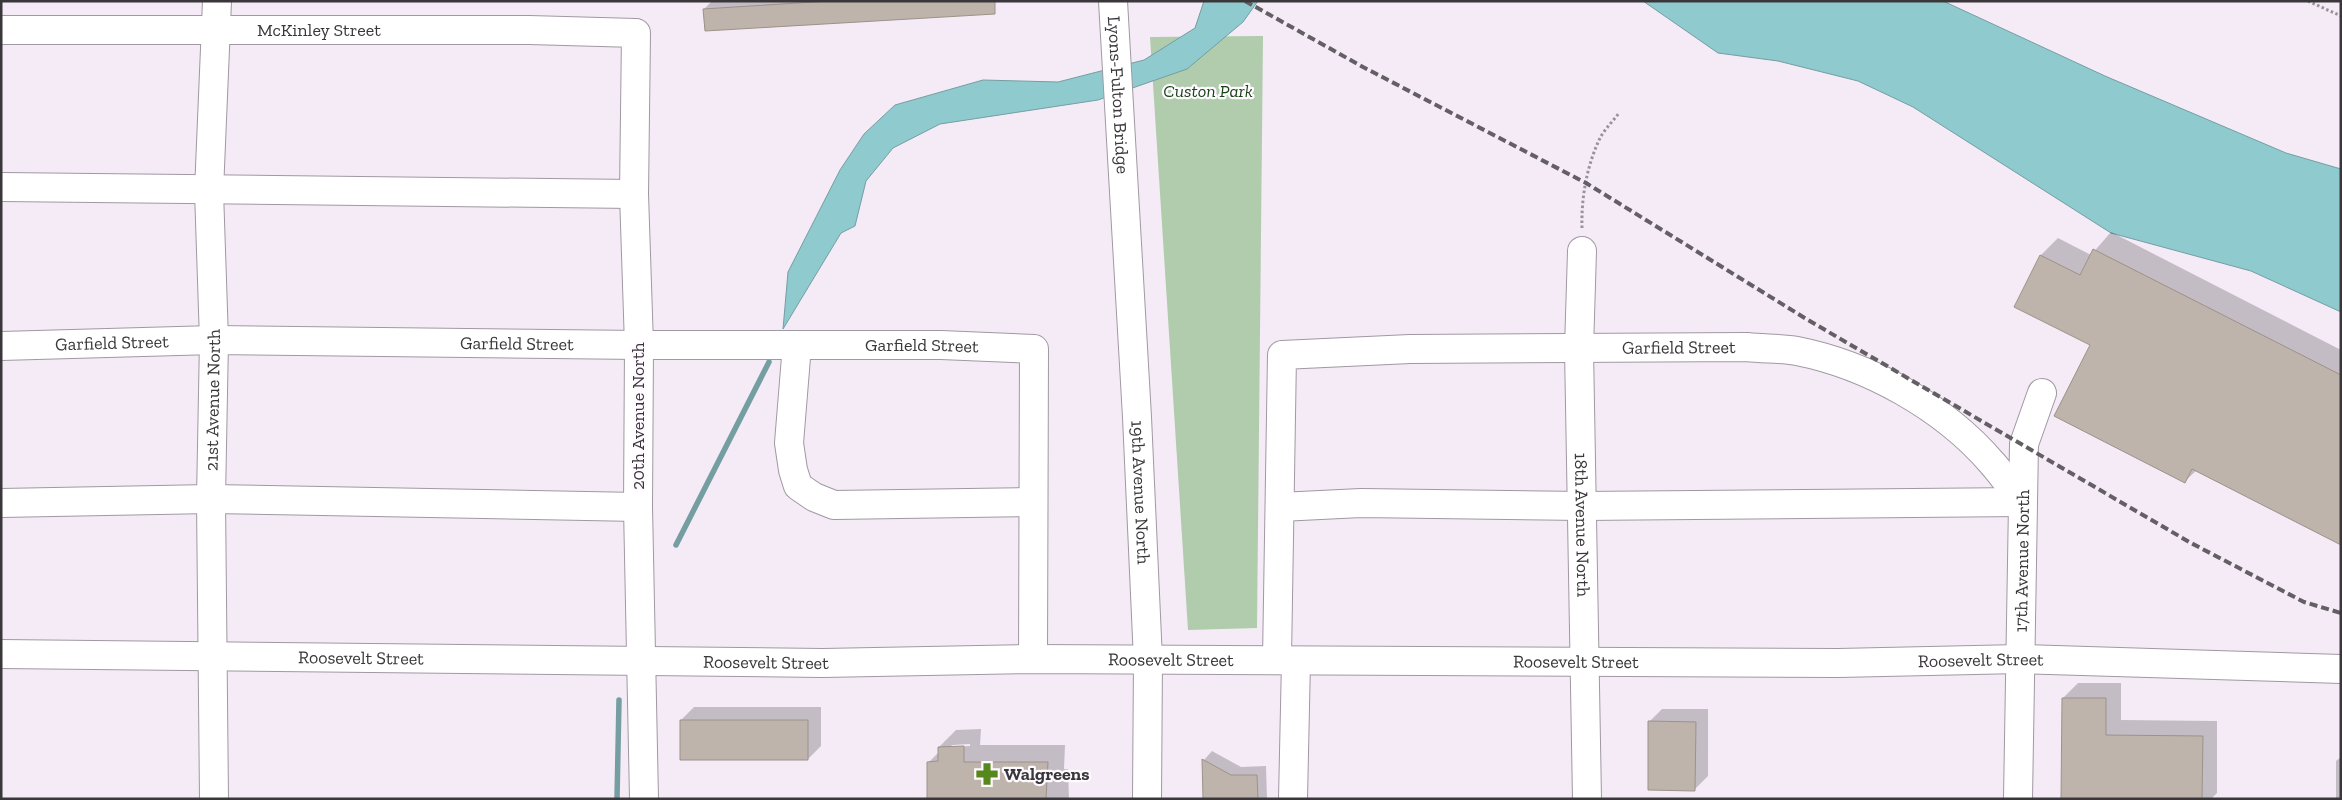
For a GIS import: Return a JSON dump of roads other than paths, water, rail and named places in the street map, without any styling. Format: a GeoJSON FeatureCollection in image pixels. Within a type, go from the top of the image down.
{"type":"FeatureCollection","features":[{"type":"Feature","properties":{"kind":"street","name":"21st Avenue North"},"geometry":{"type":"LineString","coordinates":[[214,799],[211,498],[214,340],[209,191],[217,1]]}},
{"type":"Feature","properties":{"kind":"street","name":"Lyons-Fulton Bridge"},"geometry":{"type":"LineString","coordinates":[[1113,1],[1124,187]]}},
{"type":"Feature","properties":{"kind":"street","name":"McKinley Street"},"geometry":{"type":"LineString","coordinates":[[1,30],[529,30],[636,33]]}},
{"type":"Feature","properties":{"kind":"street","name":"20th Avenue North"},"geometry":{"type":"LineString","coordinates":[[636,33],[634,194],[639,345],[638,507],[644,799]]}},
{"type":"Feature","properties":{"kind":"street","name":"19th Avenue North"},"geometry":{"type":"LineString","coordinates":[[1124,187],[1148,660],[1147,799]]}},
{"type":"Feature","properties":{"kind":"street"},"geometry":{"type":"LineString","coordinates":[[1,188],[634,194]]}},
{"type":"Feature","properties":{"kind":"street","name":"18th Avenue North"},"geometry":{"type":"LineString","coordinates":[[1582,251],[1579,350],[1587,799]]}},
{"type":"Feature","properties":{"kind":"street","name":"Garfield Street"},"geometry":{"type":"LineString","coordinates":[[1,346],[214,340],[639,345],[941,344],[1034,349],[1033,502]]}},
{"type":"Feature","properties":{"kind":"street"},"geometry":{"type":"LineString","coordinates":[[797,345],[789,443],[793,470],[798,486],[814,497],[834,505],[1033,502],[1033,659]]}},
{"type":"Feature","properties":{"kind":"street","name":"Garfield Street"},"geometry":{"type":"LineString","coordinates":[[1280,507],[1282,355],[1410,349],[1579,350],[1747,347],[1795,351],[1845,363],[1902,390],[1952,425],[1992,462],[2022,502]]}},
{"type":"Feature","properties":{"kind":"street","name":"17th Avenue North"},"geometry":{"type":"LineString","coordinates":[[2018,799],[2024,444],[2042,393]]}},
{"type":"Feature","properties":{"kind":"street"},"geometry":{"type":"LineString","coordinates":[[1,503],[211,498],[638,507]]}},
{"type":"Feature","properties":{"kind":"street"},"geometry":{"type":"LineString","coordinates":[[1293,799],[1280,507],[1361,503],[1582,506],[2022,502]]}},
{"type":"Feature","properties":{"kind":"street","name":"Roosevelt Street"},"geometry":{"type":"LineString","coordinates":[[1,654],[823,663],[1033,659],[1585,660],[1838,663],[2020,659],[2341,669]]}},
{"type":"Feature","properties":{"kind":"water"},"geometry":{"type":"Polygon","coordinates":[[[1204,1],[1258,1],[1243,22],[1187,69],[1098,100],[940,124],[893,148],[866,181],[855,226],[841,233],[783,329],[788,272],[840,170],[864,134],[895,105],[983,80],[1058,82],[1144,60],[1195,28],[1204,1]]]}},
{"type":"Feature","properties":{"kind":"water"},"geometry":{"type":"Polygon","coordinates":[[[1643,1],[1943,1],[2105,76],[2286,153],[2341,169],[2341,312],[2251,271],[2111,233],[1913,107],[1858,81],[1778,61],[1718,53],[1643,1]]]}},
{"type":"Feature","properties":{"kind":"waterway"},"geometry":{"type":"LineString","coordinates":[[676,545],[769,362]]}},
{"type":"Feature","properties":{"kind":"waterway"},"geometry":{"type":"LineString","coordinates":[[617,799],[619,700]]}},
{"type":"Feature","properties":{"kind":"railway"},"geometry":{"type":"LineString","coordinates":[[1245,1],[1363,67],[1586,183],[1808,320],[2191,543],[2304,602],[2341,613]]}},
{"type":"Feature","properties":{"kind":"place","name":"Walgreens"},"geometry":{"type":"Point","coordinates":[987,774]}},
{"type":"Feature","properties":{"kind":"park label","name":"Custon Park"},"geometry":{"type":"Point","coordinates":[1208,91]}}]}
